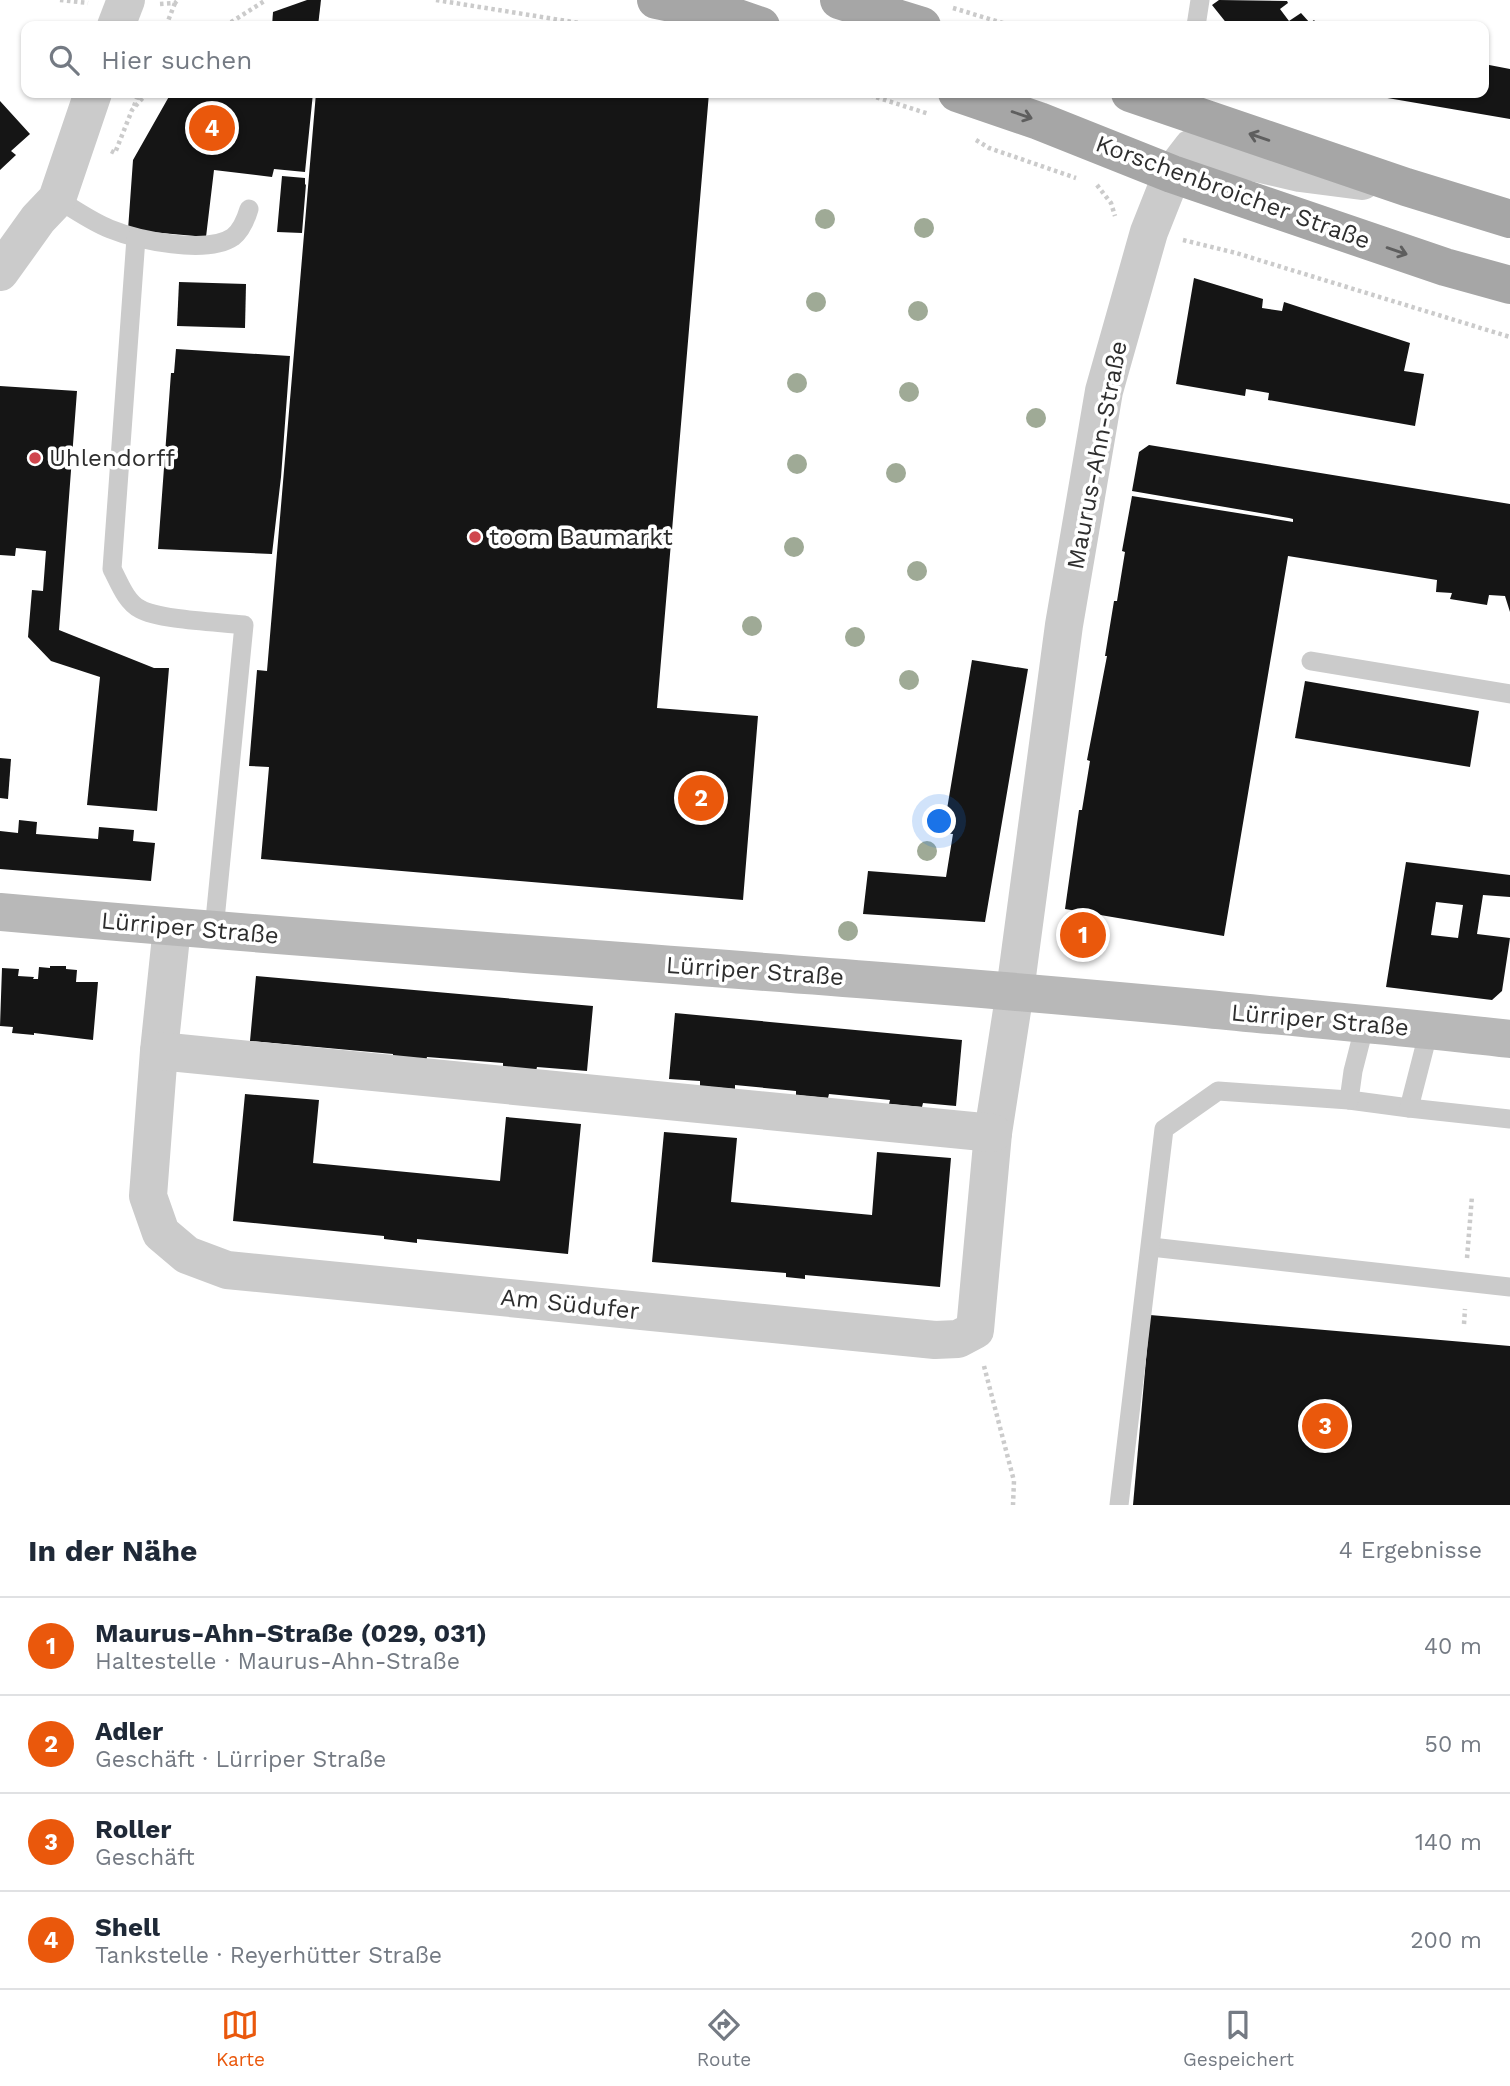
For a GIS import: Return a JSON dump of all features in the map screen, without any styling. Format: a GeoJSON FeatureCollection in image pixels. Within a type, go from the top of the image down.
{"type":"FeatureCollection","features":[{"type":"Feature","properties":{"kind":"main road"},"geometry":{"type":"LineString","coordinates":[[656,0],[746,21]]}},
{"type":"Feature","properties":{"kind":"main road"},"geometry":{"type":"LineString","coordinates":[[839,0],[937,17]]}},
{"type":"Feature","properties":{"kind":"main road","name":"Korschenbroicher Straße"},"geometry":{"type":"LineString","coordinates":[[972,98],[1039,121],[1172,174],[1445,267],[1510,285]]}},
{"type":"Feature","properties":{"kind":"main road"},"geometry":{"type":"LineString","coordinates":[[1145,98],[1406,187],[1510,219]]}},
{"type":"Feature","properties":{"kind":"street"},"geometry":{"type":"LineString","coordinates":[[118,21],[126,0]]}},
{"type":"Feature","properties":{"kind":"street"},"geometry":{"type":"LineString","coordinates":[[0,272],[38,219],[57,199],[91,98]]}},
{"type":"Feature","properties":{"kind":"street","name":"Maurus-Ahn-Straße"},"geometry":{"type":"LineString","coordinates":[[1015,991],[1063,625],[1104,391],[1149,232],[1172,174],[1192,148],[1300,173],[1406,187]]}},
{"type":"Feature","properties":{"kind":"street","name":"Lürriper Straße"},"geometry":{"type":"LineString","coordinates":[[0,912],[1015,991],[1510,1039]]}},
{"type":"Feature","properties":{"kind":"street","name":"Am Südufer"},"geometry":{"type":"LineString","coordinates":[[172,927],[148,1196],[161,1233],[187,1255],[227,1270],[935,1340],[958,1339],[975,1331]]}},
{"type":"Feature","properties":{"kind":"street"},"geometry":{"type":"LineString","coordinates":[[975,1331],[993,1133],[1015,991]]}},
{"type":"Feature","properties":{"kind":"street"},"geometry":{"type":"LineString","coordinates":[[159,1051],[993,1133]]}},
{"type":"Feature","properties":{"kind":"lane"},"geometry":{"type":"LineString","coordinates":[[1197,21],[1200,0]]}},
{"type":"Feature","properties":{"kind":"lane"},"geometry":{"type":"LineString","coordinates":[[57,199],[107,229],[155,243],[216,244],[233,237],[243,225],[249,209]]}},
{"type":"Feature","properties":{"kind":"lane"},"geometry":{"type":"LineString","coordinates":[[136,238],[112,569],[124,592],[139,609],[168,616],[244,625],[214,930]]}},
{"type":"Feature","properties":{"kind":"lane"},"geometry":{"type":"LineString","coordinates":[[1311,661],[1510,694]]}},
{"type":"Feature","properties":{"kind":"lane"},"geometry":{"type":"LineString","coordinates":[[1349,1100],[1365,1024]]}},
{"type":"Feature","properties":{"kind":"lane"},"geometry":{"type":"LineString","coordinates":[[1409,1108],[1429,1030]]}},
{"type":"Feature","properties":{"kind":"lane"},"geometry":{"type":"LineString","coordinates":[[1119,1505],[1164,1129],[1219,1091],[1349,1100],[1510,1119]]}},
{"type":"Feature","properties":{"kind":"lane"},"geometry":{"type":"LineString","coordinates":[[1151,1247],[1510,1287]]}},
{"type":"Feature","properties":{"kind":"path"},"geometry":{"type":"LineString","coordinates":[[233,21],[266,0]]}},
{"type":"Feature","properties":{"kind":"path"},"geometry":{"type":"LineString","coordinates":[[436,0],[567,21]]}},
{"type":"Feature","properties":{"kind":"path"},"geometry":{"type":"LineString","coordinates":[[168,21],[175,3]]}},
{"type":"Feature","properties":{"kind":"path"},"geometry":{"type":"LineString","coordinates":[[937,17],[971,21]]}},
{"type":"Feature","properties":{"kind":"path"},"geometry":{"type":"LineString","coordinates":[[132,110],[137,98]]}},
{"type":"Feature","properties":{"kind":"path"},"geometry":{"type":"LineString","coordinates":[[975,1331],[1014,1481],[1013,1505]]}},
{"type":"Feature","properties":{"kind":"building"},"geometry":{"type":"Polygon","coordinates":[[[307,0],[321,0],[319,21],[272,21],[273,12],[307,0]]]}},
{"type":"Feature","properties":{"kind":"building"},"geometry":{"type":"Polygon","coordinates":[[[1219,0],[1287,1],[1280,9],[1289,21],[1225,21],[1212,5],[1219,0]]]}},
{"type":"Feature","properties":{"kind":"building"},"geometry":{"type":"Polygon","coordinates":[[[1301,13],[1308,21],[1289,21],[1301,13]]]}},
{"type":"Feature","properties":{"kind":"building"},"geometry":{"type":"Polygon","coordinates":[[[1489,65],[1510,69],[1510,119],[1387,98],[1489,98],[1489,65]]]}},
{"type":"Feature","properties":{"kind":"building"},"geometry":{"type":"Polygon","coordinates":[[[168,98],[312,98],[305,172],[274,169],[272,177],[214,170],[206,237],[128,230],[133,160],[168,98]]]}},
{"type":"Feature","properties":{"kind":"building","name":"toom Baumarkt"},"geometry":{"type":"Polygon","coordinates":[[[316,98],[709,98],[657,708],[758,716],[743,900],[261,859],[269,767],[249,766],[257,670],[267,671],[316,98]]]}},
{"type":"Feature","properties":{"kind":"building"},"geometry":{"type":"Polygon","coordinates":[[[0,101],[30,134],[11,151],[16,155],[0,170],[0,101]]]}},
{"type":"Feature","properties":{"kind":"building"},"geometry":{"type":"Polygon","coordinates":[[[282,176],[305,178],[302,233],[277,232],[282,176]]]}},
{"type":"Feature","properties":{"kind":"building"},"geometry":{"type":"Polygon","coordinates":[[[1194,278],[1263,299],[1262,308],[1282,311],[1284,302],[1410,343],[1404,371],[1424,374],[1415,426],[1268,400],[1269,393],[1246,389],[1245,396],[1176,384],[1194,278]]]}},
{"type":"Feature","properties":{"kind":"building"},"geometry":{"type":"Polygon","coordinates":[[[179,282],[246,284],[245,328],[177,326],[179,282]]]}},
{"type":"Feature","properties":{"kind":"building"},"geometry":{"type":"Polygon","coordinates":[[[176,349],[290,356],[272,554],[158,549],[171,373],[174,373],[176,349]]]}},
{"type":"Feature","properties":{"kind":"building"},"geometry":{"type":"Polygon","coordinates":[[[0,386],[77,391],[59,630],[154,668],[169,668],[157,811],[87,805],[100,677],[51,661],[28,637],[32,590],[43,591],[46,551],[16,548],[15,556],[0,555],[0,386]]]}},
{"type":"Feature","properties":{"kind":"building"},"geometry":{"type":"Polygon","coordinates":[[[1149,445],[1510,504],[1510,612],[1505,596],[1489,595],[1487,605],[1450,599],[1452,593],[1436,592],[1437,580],[1288,556],[1224,936],[1065,909],[1079,810],[1082,810],[1090,761],[1087,760],[1107,656],[1114,601],[1117,601],[1125,552],[1122,551],[1132,496],[1293,522],[1293,519],[1289,518],[1132,491],[1139,452],[1149,445]]]}},
{"type":"Feature","properties":{"kind":"building"},"geometry":{"type":"Polygon","coordinates":[[[972,660],[1028,669],[985,922],[863,914],[868,871],[946,877],[953,834],[943,833],[972,660]]]}},
{"type":"Feature","properties":{"kind":"building"},"geometry":{"type":"Polygon","coordinates":[[[1305,681],[1479,711],[1470,767],[1295,738],[1305,681]]]}},
{"type":"Feature","properties":{"kind":"building"},"geometry":{"type":"Polygon","coordinates":[[[0,758],[11,759],[8,799],[0,798],[0,758]]]}},
{"type":"Feature","properties":{"kind":"building"},"geometry":{"type":"Polygon","coordinates":[[[19,820],[37,822],[36,834],[98,839],[99,827],[134,830],[133,841],[155,843],[151,881],[0,869],[0,831],[18,833],[19,820]]]}},
{"type":"Feature","properties":{"kind":"building"},"geometry":{"type":"Polygon","coordinates":[[[1406,862],[1510,875],[1510,897],[1483,895],[1477,934],[1510,938],[1502,991],[1492,1000],[1386,987],[1406,862]],[[1436,902],[1431,935],[1458,938],[1463,905],[1436,902]]]}},
{"type":"Feature","properties":{"kind":"building"},"geometry":{"type":"Polygon","coordinates":[[[66,966],[66,969],[77,970],[76,982],[98,982],[93,1040],[12,1033],[13,1027],[0,1026],[2,968],[19,969],[18,976],[38,979],[39,967],[66,966]]]}},
{"type":"Feature","properties":{"kind":"building"},"geometry":{"type":"Polygon","coordinates":[[[256,976],[593,1006],[587,1071],[537,1067],[536,1071],[503,1068],[503,1063],[427,1057],[426,1061],[393,1058],[393,1054],[250,1041],[256,976]]]}},
{"type":"Feature","properties":{"kind":"building"},"geometry":{"type":"Polygon","coordinates":[[[675,1013],[962,1040],[956,1106],[889,1104],[890,1100],[829,1094],[828,1098],[796,1095],[796,1091],[735,1085],[735,1089],[700,1086],[700,1081],[669,1079],[675,1013]]]}},
{"type":"Feature","properties":{"kind":"building"},"geometry":{"type":"Polygon","coordinates":[[[245,1094],[319,1100],[313,1163],[500,1181],[506,1117],[581,1124],[568,1254],[417,1239],[417,1243],[384,1239],[384,1236],[233,1221],[245,1094]]]}},
{"type":"Feature","properties":{"kind":"building"},"geometry":{"type":"Polygon","coordinates":[[[664,1132],[737,1138],[731,1202],[872,1215],[877,1152],[951,1158],[940,1287],[805,1275],[805,1279],[786,1277],[786,1273],[652,1262],[664,1132]]]}},
{"type":"Feature","properties":{"kind":"building"},"geometry":{"type":"Polygon","coordinates":[[[1150,1315],[1510,1346],[1510,1505],[1133,1505],[1150,1315]]]}},
{"type":"Feature","properties":{"kind":"place","name":"Shell"},"geometry":{"type":"Point","coordinates":[212,128]}},
{"type":"Feature","properties":{"kind":"place","name":"Uhlendorff"},"geometry":{"type":"Point","coordinates":[35,458]}},
{"type":"Feature","properties":{"kind":"place","name":"toom Baumarkt"},"geometry":{"type":"Point","coordinates":[475,537]}},
{"type":"Feature","properties":{"kind":"place","name":"Adler"},"geometry":{"type":"Point","coordinates":[701,798]}},
{"type":"Feature","properties":{"kind":"place","name":"Maurus-Ahn-Straße (029, 031)"},"geometry":{"type":"Point","coordinates":[1083,935]}},
{"type":"Feature","properties":{"kind":"place","name":"Roller"},"geometry":{"type":"Point","coordinates":[1325,1426]}}]}
